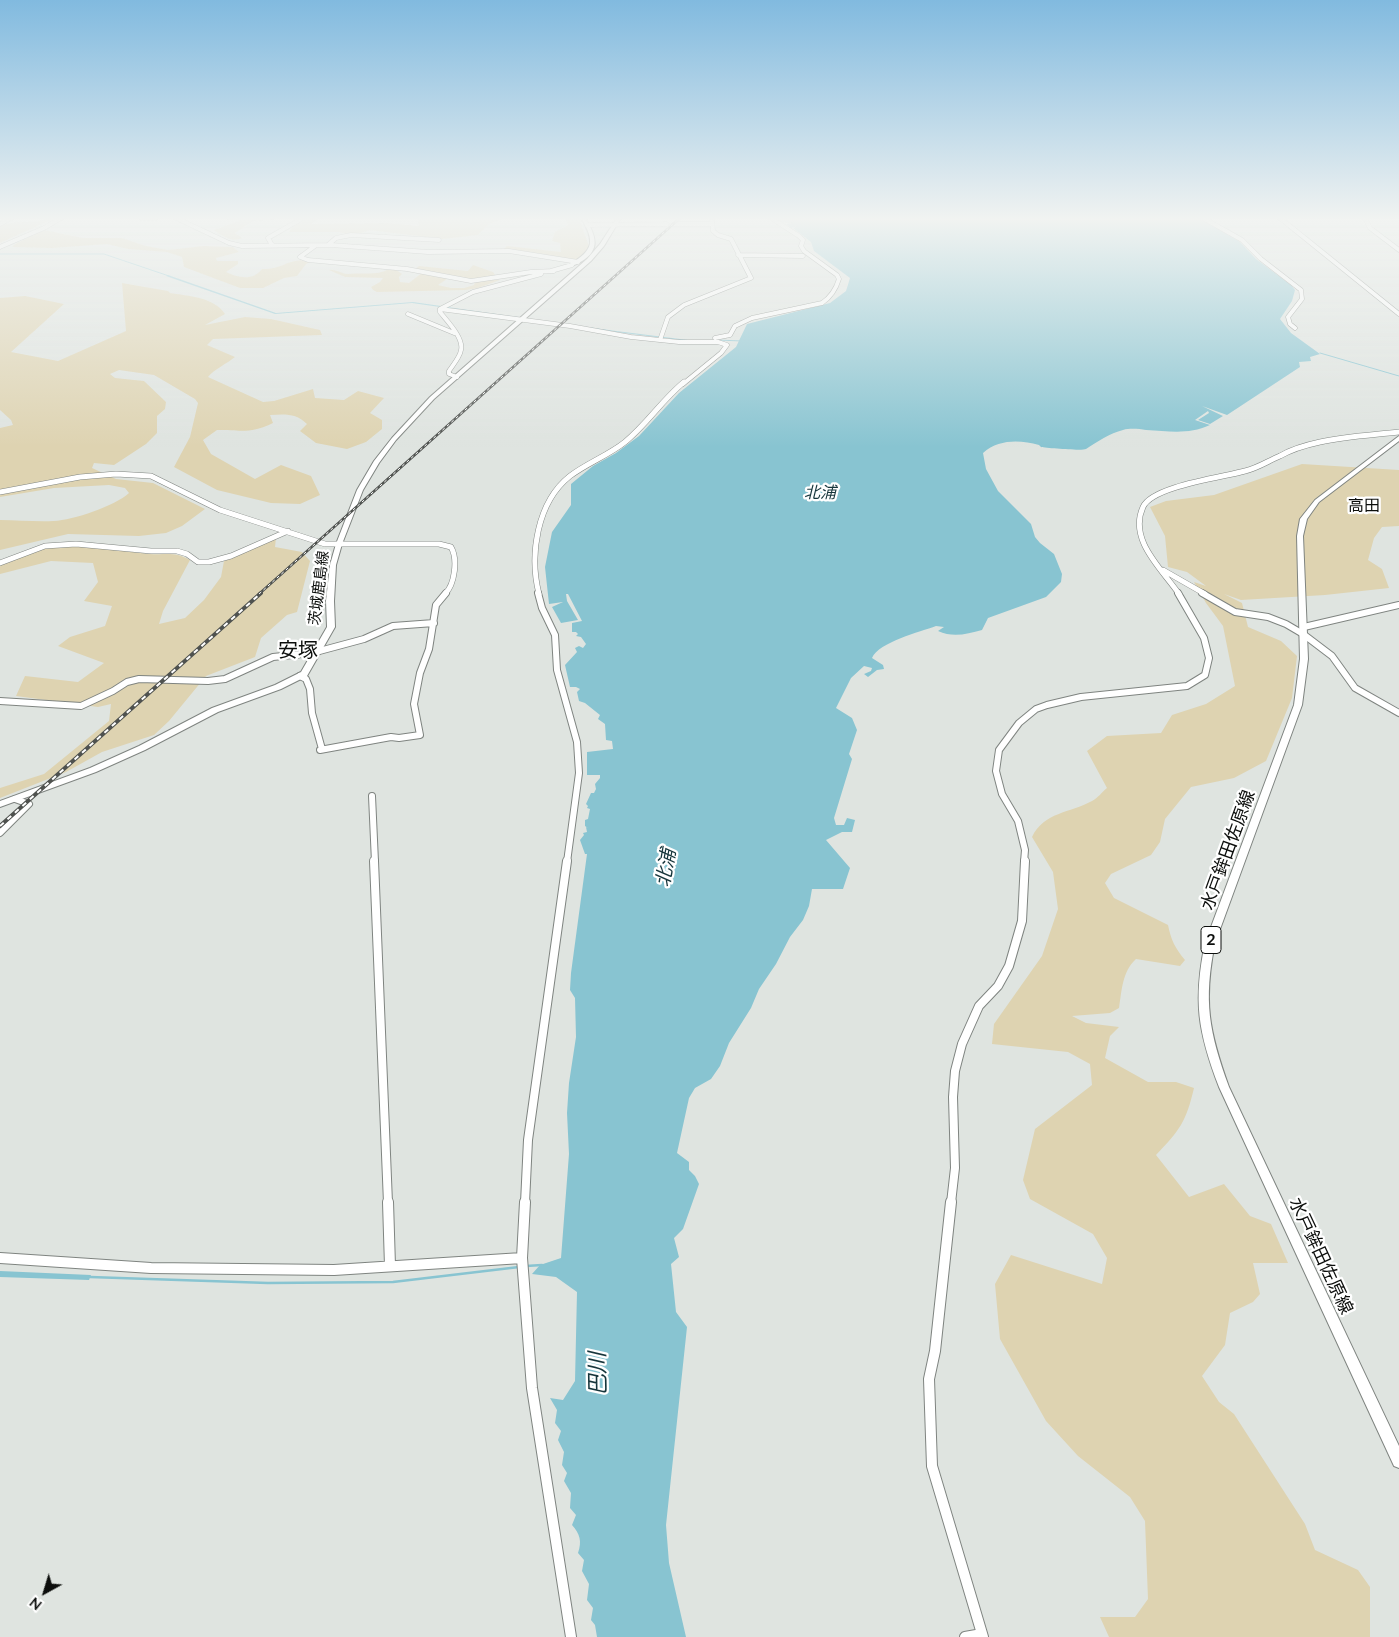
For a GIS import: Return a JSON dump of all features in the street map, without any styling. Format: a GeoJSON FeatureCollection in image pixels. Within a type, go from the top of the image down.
{"type":"FeatureCollection","features":[{"type":"Feature","properties":{"kind":"main road","name":"茨城鹿島線"},"geometry":{"type":"LineString","coordinates":[[0,804],[93,770],[142,748],[215,710],[278,687],[300,676],[307,670],[330,627],[333,565],[338,544],[365,481],[380,457],[420,411],[551,294]]}},
{"type":"Feature","properties":{"kind":"main road","name":"水戸鉾田佐原線"},"geometry":{"type":"LineString","coordinates":[[1399,438],[1321,497],[1311,507],[1302,522],[1300,536],[1304,659],[1298,705],[1210,943],[1202,980],[1203,1008],[1208,1041],[1224,1087],[1399,1461]]}},
{"type":"Feature","properties":{"kind":"street"},"geometry":{"type":"LineString","coordinates":[[442,308],[471,294]]}},
{"type":"Feature","properties":{"kind":"street"},"geometry":{"type":"LineString","coordinates":[[661,338],[662,330],[668,317],[684,305],[710,294]]}},
{"type":"Feature","properties":{"kind":"street"},"geometry":{"type":"LineString","coordinates":[[661,338],[725,337],[730,335],[735,326],[741,322],[822,303],[830,299],[832,294]]}},
{"type":"Feature","properties":{"kind":"street"},"geometry":{"type":"LineString","coordinates":[[1295,328],[1290,324],[1288,317],[1302,299],[1301,294]]}},
{"type":"Feature","properties":{"kind":"street"},"geometry":{"type":"LineString","coordinates":[[1375,294],[1399,314]]}},
{"type":"Feature","properties":{"kind":"street"},"geometry":{"type":"LineString","coordinates":[[442,308],[661,338],[718,342],[727,345],[721,353],[670,394],[625,442],[560,484],[550,496],[535,543],[536,584],[542,608],[555,635],[557,670],[577,742],[579,776],[528,1140],[522,1261],[532,1388],[571,1637]]}},
{"type":"Feature","properties":{"kind":"street"},"geometry":{"type":"LineString","coordinates":[[442,308],[440,312],[460,342],[461,351],[449,374],[457,377]]}},
{"type":"Feature","properties":{"kind":"street"},"geometry":{"type":"LineString","coordinates":[[408,314],[454,333]]}},
{"type":"Feature","properties":{"kind":"street"},"geometry":{"type":"LineString","coordinates":[[965,1637],[982,1636],[932,1466],[930,1380],[955,1168],[955,1071],[962,1044],[979,1006],[998,986],[1009,966],[1022,921],[1026,850],[1018,821],[1002,794],[996,763],[999,750],[1011,731],[1028,715],[1047,705],[1081,697],[1175,688],[1194,684],[1202,678],[1208,667],[1207,645],[1183,598],[1141,539],[1143,506],[1153,497],[1180,487],[1256,468],[1282,455],[1321,442],[1399,432]]}},
{"type":"Feature","properties":{"kind":"street"},"geometry":{"type":"LineString","coordinates":[[0,492],[80,477],[116,474],[151,476],[182,492],[201,498],[220,510],[325,544],[439,544],[451,547],[454,554],[454,569],[448,590],[436,605],[429,649],[420,673],[414,704],[420,735],[399,738],[391,737],[321,750],[312,713],[310,689],[306,679],[300,676]]}},
{"type":"Feature","properties":{"kind":"street"},"geometry":{"type":"LineString","coordinates":[[0,563],[50,545],[70,543],[150,551],[177,551],[187,553],[198,562],[215,562],[270,537],[288,531]]}},
{"type":"Feature","properties":{"kind":"street"},"geometry":{"type":"LineString","coordinates":[[1161,569],[1235,612],[1268,617],[1303,630],[1332,656],[1355,688],[1399,713]]}},
{"type":"Feature","properties":{"kind":"street"},"geometry":{"type":"LineString","coordinates":[[1303,630],[1399,604]]}},
{"type":"Feature","properties":{"kind":"street"},"geometry":{"type":"LineString","coordinates":[[0,701],[81,706],[114,691],[127,682],[138,679],[214,681],[225,679],[273,657],[318,651],[364,639],[393,626],[434,623]]}},
{"type":"Feature","properties":{"kind":"street"},"geometry":{"type":"LineString","coordinates":[[372,796],[390,1266]]}},
{"type":"Feature","properties":{"kind":"street"},"geometry":{"type":"LineString","coordinates":[[0,833],[29,804],[15,799]]}},
{"type":"Feature","properties":{"kind":"street"},"geometry":{"type":"LineString","coordinates":[[0,1258],[150,1268],[334,1270],[522,1261]]}},
{"type":"Feature","properties":{"kind":"shaded area"},"geometry":{"type":"Polygon","coordinates":[[[123,294],[180,294],[208,301],[220,308],[225,314],[205,325],[245,317],[271,319],[320,330],[322,335],[213,339],[207,345],[235,357],[208,377],[263,402],[274,401],[313,389],[315,398],[344,400],[358,391],[384,398],[370,413],[382,420],[382,429],[366,442],[347,449],[316,443],[300,431],[307,424],[299,418],[290,415],[270,415],[273,423],[258,429],[246,431],[217,430],[203,440],[211,454],[255,479],[281,465],[311,476],[320,495],[300,504],[271,503],[217,490],[174,467],[190,437],[198,403],[195,399],[154,375],[119,370],[110,374],[115,378],[144,381],[166,402],[165,409],[157,416],[157,433],[146,444],[114,465],[94,463],[92,468],[116,479],[153,483],[205,509],[182,526],[166,533],[139,536],[68,534],[0,550],[0,520],[47,521],[72,518],[114,503],[129,493],[125,488],[109,485],[54,488],[0,497],[0,428],[13,425],[11,420],[0,410],[0,298],[25,296],[64,304],[11,352],[58,361],[126,331],[123,294]]]}},
{"type":"Feature","properties":{"kind":"shaded area"},"geometry":{"type":"Polygon","coordinates":[[[1302,464],[1399,470],[1399,526],[1382,527],[1374,538],[1368,560],[1382,569],[1389,588],[1325,595],[1241,600],[1224,594],[1242,603],[1248,627],[1281,641],[1297,656],[1292,698],[1266,761],[1234,778],[1191,787],[1165,819],[1160,842],[1151,855],[1111,874],[1105,883],[1114,898],[1168,925],[1174,944],[1185,960],[1180,966],[1136,959],[1125,975],[1119,1008],[1110,1013],[1072,1016],[1086,1023],[1119,1027],[1110,1036],[1105,1058],[1148,1082],[1176,1082],[1194,1088],[1185,1118],[1171,1139],[1156,1155],[1189,1197],[1224,1184],[1250,1216],[1271,1224],[1288,1263],[1253,1263],[1260,1294],[1253,1302],[1230,1313],[1225,1345],[1202,1376],[1219,1402],[1234,1414],[1305,1524],[1315,1550],[1358,1570],[1370,1587],[1370,1637],[1109,1637],[1100,1617],[1135,1617],[1148,1599],[1145,1521],[1130,1497],[1078,1456],[1046,1421],[1000,1339],[995,1284],[1011,1255],[1102,1284],[1107,1258],[1093,1234],[1030,1199],[1023,1180],[1035,1129],[1092,1085],[1090,1064],[1068,1052],[992,1044],[994,1024],[1042,956],[1058,909],[1053,872],[1032,837],[1037,829],[1050,818],[1092,801],[1107,788],[1087,751],[1107,736],[1161,733],[1172,715],[1206,704],[1235,686],[1223,626],[1206,603],[1194,582],[1206,586],[1187,572],[1168,567],[1165,536],[1150,507],[1166,501],[1214,495],[1302,464]]]}},
{"type":"Feature","properties":{"kind":"shaded area"},"geometry":{"type":"Polygon","coordinates":[[[276,538],[275,547],[302,552],[310,561],[297,612],[287,615],[261,638],[255,657],[206,676],[169,721],[154,735],[102,752],[66,772],[0,798],[0,788],[44,774],[109,721],[111,704],[98,707],[16,696],[25,676],[78,682],[104,663],[58,646],[70,637],[105,626],[112,606],[84,601],[98,582],[93,563],[51,561],[0,574],[0,564],[35,551],[60,546],[86,546],[150,554],[175,554],[184,557],[190,560],[163,611],[159,624],[185,618],[204,600],[221,577],[224,561],[276,538]]]}},
{"type":"Feature","properties":{"kind":"water"},"geometry":{"type":"Polygon","coordinates":[[[219,294],[276,313],[413,302],[616,331],[688,340],[713,341],[687,341],[412,303],[275,314],[219,294]]]}},
{"type":"Feature","properties":{"kind":"water","name":"北浦"},"geometry":{"type":"Polygon","coordinates":[[[841,294],[1294,294],[1292,301],[1280,319],[1291,333],[1320,354],[1310,357],[1311,361],[1299,362],[1300,367],[1227,415],[1202,406],[1223,416],[1210,424],[1198,420],[1209,413],[1208,411],[1195,420],[1210,425],[1202,428],[1178,432],[1126,429],[1108,435],[1083,450],[1041,447],[1032,443],[1017,442],[1003,443],[989,448],[983,453],[986,469],[998,491],[1031,524],[1035,537],[1040,543],[1054,554],[1062,574],[1061,582],[1046,597],[988,618],[982,630],[955,635],[938,631],[944,627],[936,626],[891,642],[876,652],[872,658],[883,665],[884,669],[877,670],[868,677],[864,674],[871,671],[872,668],[864,666],[851,678],[836,708],[852,718],[857,730],[849,754],[852,759],[834,818],[836,825],[844,825],[847,818],[855,820],[852,832],[842,832],[826,840],[850,868],[843,889],[812,889],[809,906],[803,920],[790,937],[776,964],[759,989],[751,1008],[729,1043],[720,1066],[711,1079],[695,1088],[689,1098],[677,1153],[689,1162],[689,1170],[699,1184],[683,1229],[674,1238],[679,1257],[671,1264],[676,1312],[687,1327],[666,1525],[669,1563],[686,1637],[597,1637],[595,1625],[591,1620],[593,1608],[587,1600],[589,1584],[582,1571],[584,1560],[578,1553],[580,1538],[572,1525],[576,1515],[570,1508],[571,1493],[564,1481],[567,1473],[562,1465],[564,1452],[558,1440],[561,1431],[555,1423],[557,1410],[550,1398],[563,1400],[575,1381],[577,1292],[556,1277],[532,1274],[540,1265],[561,1258],[569,1154],[567,1113],[569,1083],[576,1037],[575,998],[570,990],[571,973],[587,854],[585,854],[580,840],[584,835],[583,833],[587,832],[586,827],[588,828],[585,826],[585,820],[588,819],[590,809],[587,808],[586,804],[591,793],[594,793],[596,789],[595,784],[600,778],[600,775],[587,775],[587,752],[613,749],[612,741],[606,740],[605,724],[598,719],[600,715],[585,703],[579,701],[577,692],[580,689],[570,687],[565,665],[577,652],[575,648],[579,646],[583,648],[586,644],[581,637],[576,636],[578,634],[576,632],[572,632],[572,623],[582,621],[568,594],[566,594],[567,601],[578,620],[561,623],[552,607],[563,602],[549,604],[545,567],[552,532],[571,505],[571,484],[593,466],[616,453],[639,436],[679,393],[736,347],[747,324],[830,303],[841,294]]]}},
{"type":"Feature","properties":{"kind":"water"},"geometry":{"type":"Polygon","coordinates":[[[0,1271],[91,1275],[89,1280],[0,1277],[0,1271]]]}},
{"type":"Feature","properties":{"kind":"waterway"},"geometry":{"type":"LineString","coordinates":[[716,340],[742,341]]}},
{"type":"Feature","properties":{"kind":"waterway"},"geometry":{"type":"LineString","coordinates":[[1320,353],[1399,376]]}},
{"type":"Feature","properties":{"kind":"waterway"},"geometry":{"type":"LineString","coordinates":[[526,1266],[542,1265]]}},
{"type":"Feature","properties":{"kind":"waterway"},"geometry":{"type":"LineString","coordinates":[[90,1277],[268,1283],[393,1282],[519,1267]]}},
{"type":"Feature","properties":{"kind":"railway"},"geometry":{"type":"LineString","coordinates":[[259,594],[594,294]]}},
{"type":"Feature","properties":{"kind":"railway"},"geometry":{"type":"LineString","coordinates":[[0,826],[261,593]]}},
{"type":"Feature","properties":{"kind":"district","name":"高田"},"geometry":{"type":"Point","coordinates":[1364,506]}},
{"type":"Feature","properties":{"kind":"district","name":"安塚"},"geometry":{"type":"Point","coordinates":[298,651]}},
{"type":"Feature","properties":{"kind":"water label","name":"巴川"},"geometry":{"type":"Point","coordinates":[598,1374]}}]}
